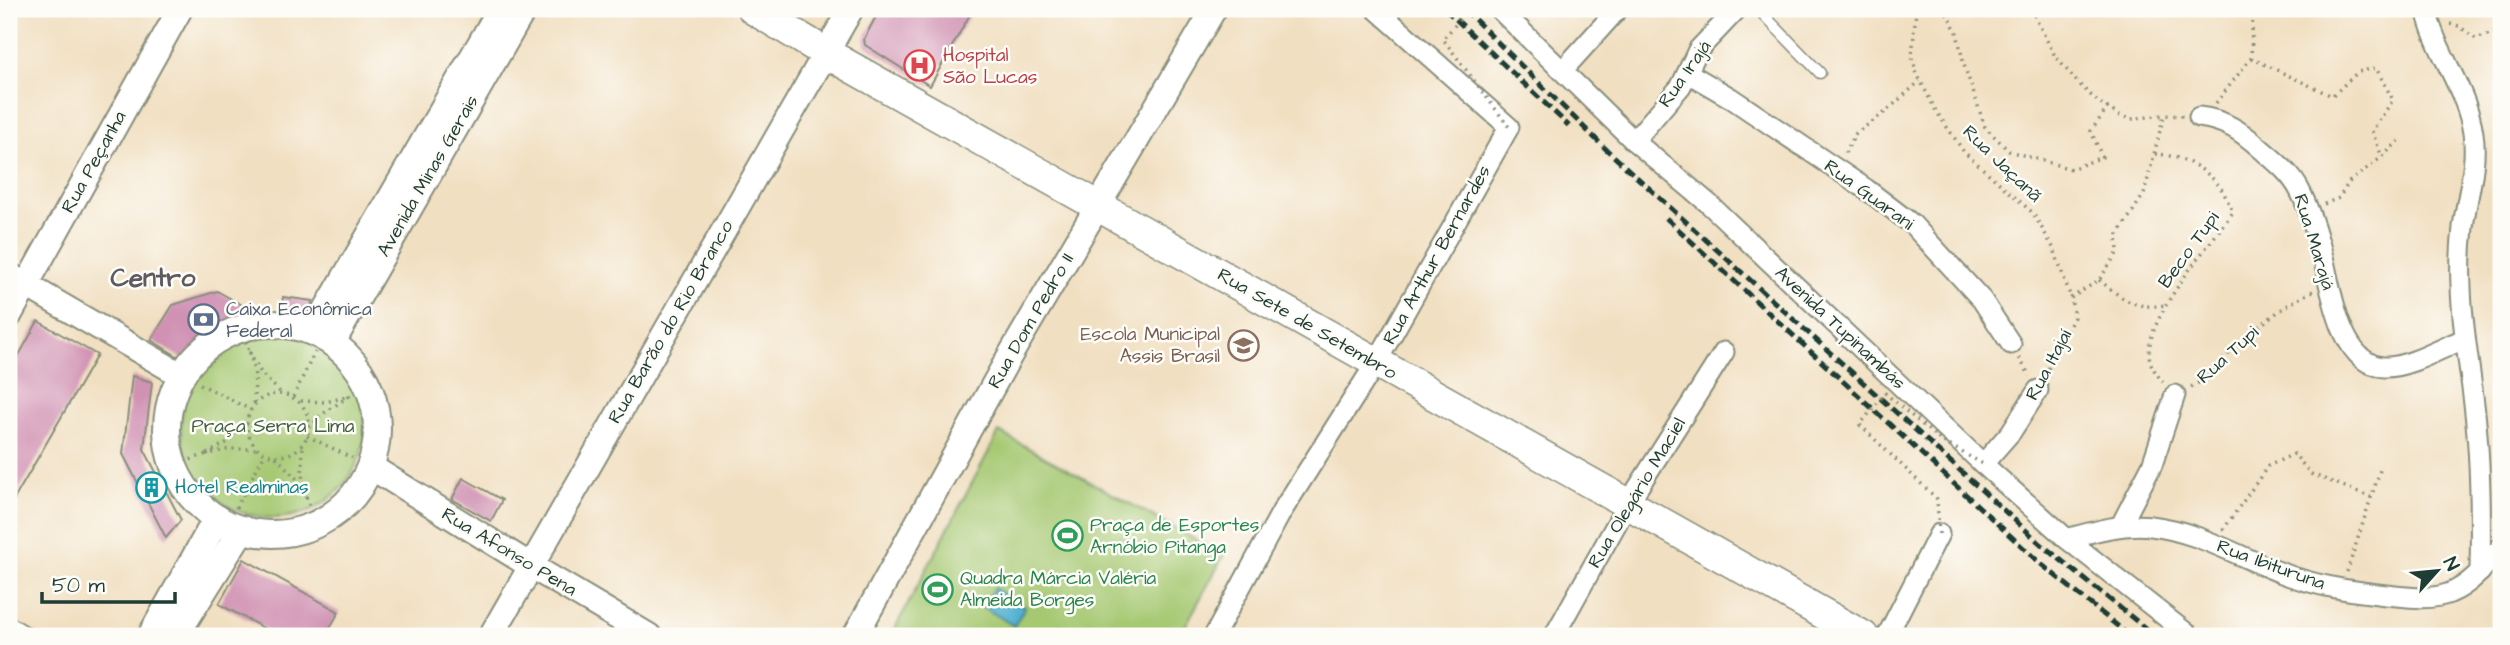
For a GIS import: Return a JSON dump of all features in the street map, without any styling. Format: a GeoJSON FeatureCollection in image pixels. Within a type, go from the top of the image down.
{"type":"FeatureCollection","features":[{"type":"Feature","properties":{"kind":"main road","name":"Avenida Minas Gerais"},"geometry":{"type":"LineString","coordinates":[[322,339],[501,9]]}},
{"type":"Feature","properties":{"kind":"main road","name":"Avenida Minas Gerais"},"geometry":{"type":"LineString","coordinates":[[322,339],[523,9]]}},
{"type":"Feature","properties":{"kind":"main road","name":"Rua Sete de Setembro"},"geometry":{"type":"LineString","coordinates":[[753,9],[826,53],[1863,636]]}},
{"type":"Feature","properties":{"kind":"main road"},"geometry":{"type":"LineString","coordinates":[[278,323],[322,339],[357,367],[373,398],[377,433],[362,463],[355,494],[332,516],[304,529],[273,534],[230,521],[197,501],[180,479],[170,454],[167,427],[171,400],[199,353],[222,336],[250,325],[278,323]]}},
{"type":"Feature","properties":{"kind":"main road"},"geometry":{"type":"LineString","coordinates":[[151,636],[230,521]]}},
{"type":"Feature","properties":{"kind":"main road"},"geometry":{"type":"LineString","coordinates":[[175,636],[230,521]]}},
{"type":"Feature","properties":{"kind":"street","name":"Rua Peçanha"},"geometry":{"type":"LineString","coordinates":[[9,316],[17,279],[180,9]]}},
{"type":"Feature","properties":{"kind":"street","name":"Rua Barão do Rio Branco"},"geometry":{"type":"LineString","coordinates":[[491,636],[851,9]]}},
{"type":"Feature","properties":{"kind":"street","name":"Rua Dom Pedro II"},"geometry":{"type":"LineString","coordinates":[[855,636],[1009,357],[1214,9]]}},
{"type":"Feature","properties":{"kind":"street"},"geometry":{"type":"LineString","coordinates":[[1376,9],[1509,127]]}},
{"type":"Feature","properties":{"kind":"street","name":"Avenida Tupinambás"},"geometry":{"type":"LineString","coordinates":[[1499,9],[1634,141],[1708,203],[1983,464],[2067,539],[2190,636]]}},
{"type":"Feature","properties":{"kind":"street"},"geometry":{"type":"LineString","coordinates":[[1563,70],[1618,9]]}},
{"type":"Feature","properties":{"kind":"street","name":"Rua Irajá"},"geometry":{"type":"LineString","coordinates":[[1634,141],[1681,86],[1698,50],[1737,9]]}},
{"type":"Feature","properties":{"kind":"street"},"geometry":{"type":"LineString","coordinates":[[2426,9],[2467,109],[2473,131],[2475,155],[2463,228],[2462,258],[2464,339],[2480,469],[2480,572]]}},
{"type":"Feature","properties":{"kind":"street","name":"Rua Guarani"},"geometry":{"type":"LineString","coordinates":[[1688,73],[1731,98],[1866,189],[1912,224],[1982,300],[2011,344]]}},
{"type":"Feature","properties":{"kind":"street","name":"Rua Marajá"},"geometry":{"type":"LineString","coordinates":[[2202,118],[2228,124],[2241,131],[2287,171],[2299,187],[2323,258],[2341,328],[2353,348],[2368,362],[2382,368],[2400,366],[2464,339]]}},
{"type":"Feature","properties":{"kind":"street","name":"Rua Arthur Bernardes"},"geometry":{"type":"LineString","coordinates":[[1214,636],[1282,511],[1376,363],[1509,127]]}},
{"type":"Feature","properties":{"kind":"street"},"geometry":{"type":"LineString","coordinates":[[17,279],[185,377]]}},
{"type":"Feature","properties":{"kind":"street","name":"Rua Olegário Maciel"},"geometry":{"type":"LineString","coordinates":[[1554,636],[1627,505],[1724,352]]}},
{"type":"Feature","properties":{"kind":"street","name":"Rua Itajaí"},"geometry":{"type":"LineString","coordinates":[[1983,464],[2011,432],[2038,390]]}},
{"type":"Feature","properties":{"kind":"street","name":"Rua Tupi"},"geometry":{"type":"LineString","coordinates":[[2121,525],[2152,465],[2175,395]]}},
{"type":"Feature","properties":{"kind":"street","name":"Rua Afonso Pena"},"geometry":{"type":"LineString","coordinates":[[362,463],[649,636]]}},
{"type":"Feature","properties":{"kind":"street","name":"Rua Ibituruna"},"geometry":{"type":"LineString","coordinates":[[2067,539],[2121,525],[2174,530],[2283,574],[2341,589],[2419,598],[2439,597],[2452,592],[2480,572],[2501,547]]}},
{"type":"Feature","properties":{"kind":"street"},"geometry":{"type":"LineString","coordinates":[[1887,636],[1939,534]]}},
{"type":"Feature","properties":{"kind":"street"},"geometry":{"type":"LineString","coordinates":[[9,627],[24,636]]}},
{"type":"Feature","properties":{"kind":"lane"},"geometry":{"type":"LineString","coordinates":[[1758,9],[1820,73]]}},
{"type":"Feature","properties":{"kind":"path"},"geometry":{"type":"LineString","coordinates":[[1469,9],[1443,40],[1509,127]]}},
{"type":"Feature","properties":{"kind":"path","name":"Rua Jaçanã"},"geometry":{"type":"LineString","coordinates":[[1916,9],[1912,58],[1920,81],[1948,131],[1964,152],[2033,213],[2054,249],[2071,298]]}},
{"type":"Feature","properties":{"kind":"path"},"geometry":{"type":"LineString","coordinates":[[1941,9],[1947,13],[1958,33],[1964,65],[1985,127],[2009,151],[2071,169],[2102,157],[2091,131],[2108,107]]}},
{"type":"Feature","properties":{"kind":"path"},"geometry":{"type":"LineString","coordinates":[[2031,9],[2064,68],[2098,101],[2120,116],[2131,119],[2164,115],[2202,118],[2251,58],[2253,9]]}},
{"type":"Feature","properties":{"kind":"path"},"geometry":{"type":"LineString","coordinates":[[2471,35],[2476,39],[2501,30]]}},
{"type":"Feature","properties":{"kind":"path"},"geometry":{"type":"LineString","coordinates":[[2251,58],[2332,96],[2358,72],[2376,68],[2393,100],[2372,131],[2382,157]]}},
{"type":"Feature","properties":{"kind":"path"},"geometry":{"type":"LineString","coordinates":[[1852,139],[1920,81]]}},
{"type":"Feature","properties":{"kind":"path"},"geometry":{"type":"LineString","coordinates":[[2071,298],[2099,279],[2118,252],[2117,236],[2144,194],[2164,115]]}},
{"type":"Feature","properties":{"kind":"path"},"geometry":{"type":"LineString","coordinates":[[2306,205],[2324,204],[2339,198],[2349,182],[2401,139]]}},
{"type":"Feature","properties":{"kind":"path","name":"Beco Tupi"},"geometry":{"type":"LineString","coordinates":[[2155,154],[2194,164],[2220,186],[2233,212],[2156,323],[2149,354],[2155,374],[2175,395]]}},
{"type":"Feature","properties":{"kind":"path"},"geometry":{"type":"LineString","coordinates":[[2099,279],[2127,302],[2148,308],[2167,304]]}},
{"type":"Feature","properties":{"kind":"path","name":"Rua Tupi"},"geometry":{"type":"LineString","coordinates":[[2175,395],[2200,382],[2251,332],[2294,300],[2328,284]]}},
{"type":"Feature","properties":{"kind":"path","name":"Rua Itajaí"},"geometry":{"type":"LineString","coordinates":[[2038,390],[2074,317],[2071,298]]}},
{"type":"Feature","properties":{"kind":"path"},"geometry":{"type":"LineString","coordinates":[[243,335],[261,373],[283,394]]}},
{"type":"Feature","properties":{"kind":"path"},"geometry":{"type":"LineString","coordinates":[[293,397],[322,339]]}},
{"type":"Feature","properties":{"kind":"path"},"geometry":{"type":"LineString","coordinates":[[2011,344],[2038,390]]}},
{"type":"Feature","properties":{"kind":"path"},"geometry":{"type":"LineString","coordinates":[[207,454],[237,435],[248,421],[253,407],[255,376],[250,353]]}},
{"type":"Feature","properties":{"kind":"path"},"geometry":{"type":"LineString","coordinates":[[185,377],[253,407]]}},
{"type":"Feature","properties":{"kind":"path"},"geometry":{"type":"LineString","coordinates":[[298,401],[327,402],[363,391]]}},
{"type":"Feature","properties":{"kind":"path"},"geometry":{"type":"LineString","coordinates":[[1939,534],[1937,499],[1860,425],[1885,393],[1940,440],[1983,464]]}},
{"type":"Feature","properties":{"kind":"path"},"geometry":{"type":"LineString","coordinates":[[253,407],[262,398],[272,394],[293,397],[307,413],[309,430]]}},
{"type":"Feature","properties":{"kind":"path"},"geometry":{"type":"LineString","coordinates":[[275,456],[291,454],[303,443],[320,416],[349,396]]}},
{"type":"Feature","properties":{"kind":"path"},"geometry":{"type":"LineString","coordinates":[[248,421],[249,436],[263,451]]}},
{"type":"Feature","properties":{"kind":"path"},"geometry":{"type":"LineString","coordinates":[[307,436],[362,463]]}},
{"type":"Feature","properties":{"kind":"path"},"geometry":{"type":"LineString","coordinates":[[303,443],[302,474],[306,497]]}},
{"type":"Feature","properties":{"kind":"path"},"geometry":{"type":"LineString","coordinates":[[184,463],[230,449],[263,451],[288,466],[314,516]]}},
{"type":"Feature","properties":{"kind":"path"},"geometry":{"type":"LineString","coordinates":[[230,521],[263,451]]}},
{"type":"Feature","properties":{"kind":"path"},"geometry":{"type":"LineString","coordinates":[[2230,520],[2268,466],[2294,454],[2311,474],[2371,497]]}},
{"type":"Feature","properties":{"kind":"path"},"geometry":{"type":"LineString","coordinates":[[2341,589],[2381,467]]}},
{"type":"Feature","properties":{"kind":"green space","name":"Praça Serra Lima"},"geometry":{"type":"Polygon","coordinates":[[[273,334],[308,341],[338,361],[358,391],[365,426],[358,461],[338,491],[308,511],[273,518],[238,511],[208,491],[188,461],[181,426],[188,391],[208,361],[238,341],[273,334]]]}},
{"type":"Feature","properties":{"kind":"green space","name":"Praça de Esportes Arnóbio Pitanga"},"geometry":{"type":"Polygon","coordinates":[[[999,432],[1224,555],[1180,636],[891,636],[999,432]]]}},
{"type":"Feature","properties":{"kind":"water"},"geometry":{"type":"Polygon","coordinates":[[[994,588],[1025,607],[1014,626],[983,607],[994,588]]]}},
{"type":"Feature","properties":{"kind":"building","name":"Hospital São Lucas"},"geometry":{"type":"Polygon","coordinates":[[[880,9],[973,9],[930,86],[865,45],[864,39],[880,9]]]}},
{"type":"Feature","properties":{"kind":"building","name":"Caixa Econômica Federal"},"geometry":{"type":"Polygon","coordinates":[[[217,291],[260,315],[223,326],[182,359],[151,340],[173,305],[217,291]]]}},
{"type":"Feature","properties":{"kind":"building"},"geometry":{"type":"Polygon","coordinates":[[[283,297],[313,301],[304,318],[281,315],[283,297]]]}},
{"type":"Feature","properties":{"kind":"building"},"geometry":{"type":"Polygon","coordinates":[[[38,321],[97,355],[9,508],[9,373],[38,321]]]}},
{"type":"Feature","properties":{"kind":"building","name":"Hotel Realminas"},"geometry":{"type":"Polygon","coordinates":[[[132,376],[152,382],[144,449],[181,520],[166,538],[123,454],[132,376]]]}},
{"type":"Feature","properties":{"kind":"building"},"geometry":{"type":"Polygon","coordinates":[[[463,478],[502,500],[491,521],[452,499],[463,478]]]}},
{"type":"Feature","properties":{"kind":"building"},"geometry":{"type":"Polygon","coordinates":[[[244,559],[339,612],[325,636],[278,636],[219,604],[244,559]]]}},
{"type":"Feature","properties":{"kind":"railway"},"geometry":{"type":"LineString","coordinates":[[1445,9],[1569,126]]}},
{"type":"Feature","properties":{"kind":"railway"},"geometry":{"type":"LineString","coordinates":[[1464,9],[1608,151],[2041,544],[2155,636]]}},
{"type":"Feature","properties":{"kind":"railway"},"geometry":{"type":"LineString","coordinates":[[1666,218],[2041,564],[2130,636]]}},
{"type":"Feature","properties":{"kind":"place","name":"Hospital São Lucas"},"geometry":{"type":"Point","coordinates":[920,66]}},
{"type":"Feature","properties":{"kind":"place","name":"Caixa Econômica Federal"},"geometry":{"type":"Point","coordinates":[203,320]}},
{"type":"Feature","properties":{"kind":"place","name":"Escola Municipal Assis Brasil"},"geometry":{"type":"Point","coordinates":[1243,345]}},
{"type":"Feature","properties":{"kind":"place","name":"Hotel Realminas"},"geometry":{"type":"Point","coordinates":[152,487]}},
{"type":"Feature","properties":{"kind":"place","name":"Praça de Esportes Arnóbio Pitanga"},"geometry":{"type":"Point","coordinates":[1067,536]}},
{"type":"Feature","properties":{"kind":"place","name":"Quadra Márcia Valéria Almeida Borges"},"geometry":{"type":"Point","coordinates":[937,589]}},
{"type":"Feature","properties":{"kind":"district","name":"Centro"},"geometry":{"type":"Point","coordinates":[153,278]}}]}
